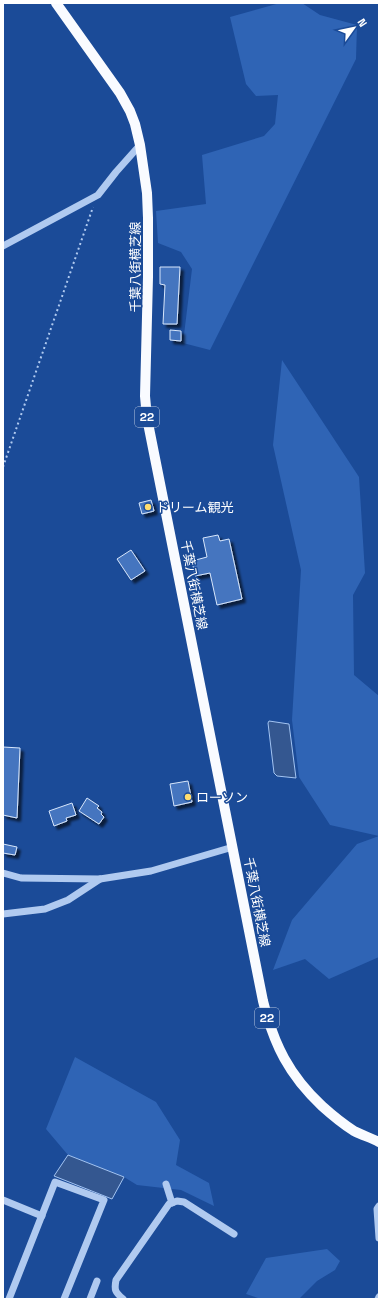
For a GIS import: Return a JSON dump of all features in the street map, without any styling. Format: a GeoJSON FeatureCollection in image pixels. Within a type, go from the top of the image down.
{"type":"FeatureCollection","features":[{"type":"Feature","properties":{"kind":"main road","name":"千葉八街横芝線"},"geometry":{"type":"LineString","coordinates":[[56,3],[120,93],[130,110],[140,145],[147,193],[148,218],[145,388],[147,418],[263,1001],[269,1024],[274,1040],[287,1065],[313,1097],[332,1115],[354,1131],[379,1142]]}},
{"type":"Feature","properties":{"kind":"street"},"geometry":{"type":"LineString","coordinates":[[3,246],[98,195],[140,145]]}},
{"type":"Feature","properties":{"kind":"street"},"geometry":{"type":"LineString","coordinates":[[3,873],[21,878],[100,879],[151,871],[233,847]]}},
{"type":"Feature","properties":{"kind":"street"},"geometry":{"type":"LineString","coordinates":[[3,914],[45,909],[68,900],[100,879]]}},
{"type":"Feature","properties":{"kind":"street"},"geometry":{"type":"LineString","coordinates":[[9,1299],[55,1182],[104,1200],[64,1299]]}},
{"type":"Feature","properties":{"kind":"street"},"geometry":{"type":"LineString","coordinates":[[166,1184],[172,1203]]}},
{"type":"Feature","properties":{"kind":"street"},"geometry":{"type":"LineString","coordinates":[[3,1200],[42,1216]]}},
{"type":"Feature","properties":{"kind":"street"},"geometry":{"type":"LineString","coordinates":[[123,1299],[116,1293],[116,1280],[169,1204],[177,1201],[184,1202],[234,1234]]}},
{"type":"Feature","properties":{"kind":"street"},"geometry":{"type":"LineString","coordinates":[[379,1206],[377,1209],[379,1238]]}},
{"type":"Feature","properties":{"kind":"street"},"geometry":{"type":"LineString","coordinates":[[90,1299],[97,1281]]}},
{"type":"Feature","properties":{"kind":"path"},"geometry":{"type":"LineString","coordinates":[[4,466],[98,195]]}},
{"type":"Feature","properties":{"kind":"shaded area"},"geometry":{"type":"Polygon","coordinates":[[[280,3],[302,3],[320,15],[357,25],[356,59],[210,350],[183,343],[192,269],[181,252],[158,243],[156,211],[206,204],[202,155],[264,136],[275,124],[278,95],[256,96],[246,84],[230,17],[280,3]]]}},
{"type":"Feature","properties":{"kind":"shaded area"},"geometry":{"type":"Polygon","coordinates":[[[282,360],[359,477],[365,573],[353,595],[354,675],[379,696],[379,836],[330,825],[299,777],[292,720],[301,570],[273,445],[282,360]]]}},
{"type":"Feature","properties":{"kind":"shaded area"},"geometry":{"type":"Polygon","coordinates":[[[269,721],[289,724],[296,778],[277,776],[274,773],[269,721]]]}},
{"type":"Feature","properties":{"kind":"shaded area"},"geometry":{"type":"Polygon","coordinates":[[[379,836],[379,957],[329,979],[305,959],[273,970],[292,920],[357,844],[379,836]]]}},
{"type":"Feature","properties":{"kind":"shaded area"},"geometry":{"type":"Polygon","coordinates":[[[75,1057],[156,1102],[180,1140],[176,1165],[209,1183],[214,1206],[181,1190],[137,1185],[124,1177],[68,1155],[46,1129],[75,1057]]]}},
{"type":"Feature","properties":{"kind":"shaded area"},"geometry":{"type":"Polygon","coordinates":[[[68,1155],[124,1177],[112,1199],[54,1176],[68,1155]]]}},
{"type":"Feature","properties":{"kind":"shaded area"},"geometry":{"type":"Polygon","coordinates":[[[327,1249],[340,1261],[335,1270],[317,1281],[299,1299],[261,1299],[246,1294],[266,1258],[327,1249]]]}},
{"type":"Feature","properties":{"kind":"building"},"geometry":{"type":"Polygon","coordinates":[[[160,267],[180,267],[177,324],[163,324],[165,285],[160,284],[160,267]]]}},
{"type":"Feature","properties":{"kind":"building"},"geometry":{"type":"Polygon","coordinates":[[[170,330],[181,331],[181,341],[170,340],[170,330]]]}},
{"type":"Feature","properties":{"kind":"building"},"geometry":{"type":"Polygon","coordinates":[[[151,500],[154,511],[142,514],[139,503],[151,500]]]}},
{"type":"Feature","properties":{"kind":"building"},"geometry":{"type":"Polygon","coordinates":[[[218,535],[220,541],[229,539],[242,599],[217,605],[210,573],[195,576],[192,561],[207,557],[203,538],[218,535]]]}},
{"type":"Feature","properties":{"kind":"building"},"geometry":{"type":"Polygon","coordinates":[[[131,550],[145,571],[131,580],[117,559],[131,550]]]}},
{"type":"Feature","properties":{"kind":"building"},"geometry":{"type":"Polygon","coordinates":[[[3,747],[20,748],[17,818],[3,815],[3,747]]]}},
{"type":"Feature","properties":{"kind":"building"},"geometry":{"type":"Polygon","coordinates":[[[188,781],[192,802],[174,806],[170,784],[188,781]]]}},
{"type":"Feature","properties":{"kind":"building"},"geometry":{"type":"Polygon","coordinates":[[[87,798],[99,806],[97,808],[102,812],[101,814],[104,817],[99,824],[79,811],[87,798]]]}},
{"type":"Feature","properties":{"kind":"building"},"geometry":{"type":"Polygon","coordinates":[[[72,803],[76,815],[66,818],[67,821],[54,826],[49,811],[72,803]]]}},
{"type":"Feature","properties":{"kind":"building"},"geometry":{"type":"Polygon","coordinates":[[[3,844],[17,847],[15,855],[3,853],[3,844]]]}},
{"type":"Feature","properties":{"kind":"place","name":"ドリーム観光"},"geometry":{"type":"Point","coordinates":[148,507]}},
{"type":"Feature","properties":{"kind":"place","name":"ローソン"},"geometry":{"type":"Point","coordinates":[188,797]}}]}
